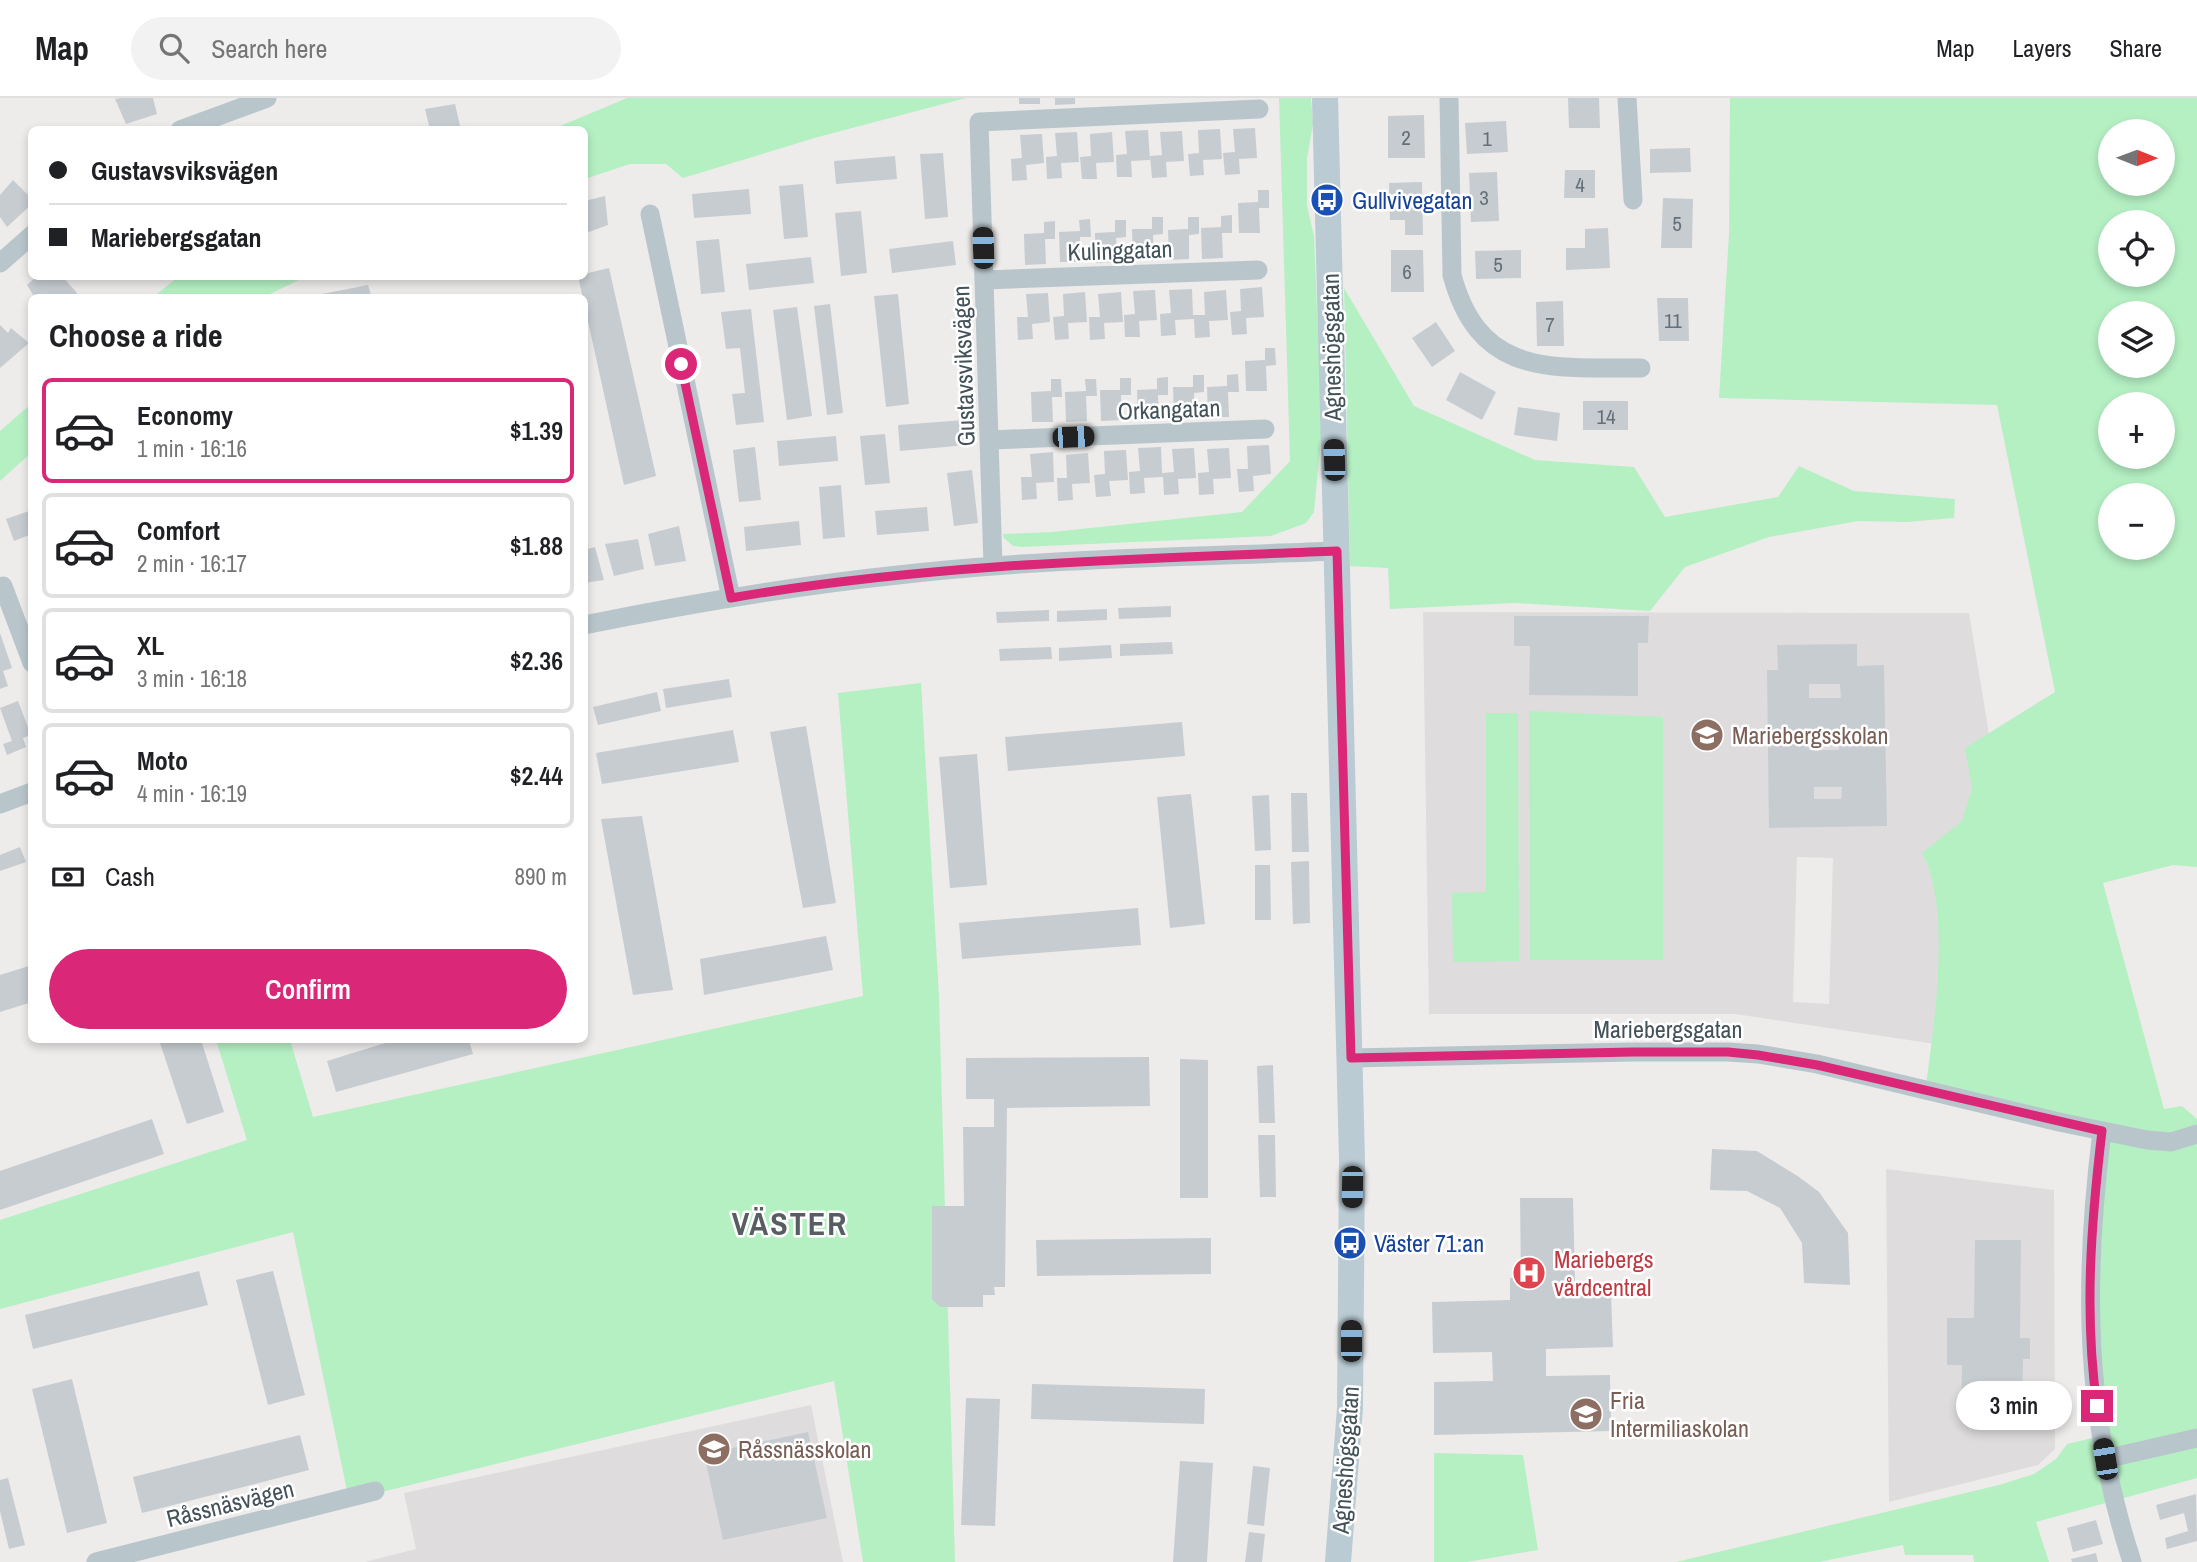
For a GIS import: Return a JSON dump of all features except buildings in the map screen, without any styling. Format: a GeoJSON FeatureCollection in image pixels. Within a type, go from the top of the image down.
{"type":"FeatureCollection","features":[{"type":"Feature","properties":{"kind":"street"},"geometry":{"type":"LineString","coordinates":[[191,126],[267,98]]}},
{"type":"Feature","properties":{"kind":"street","name":"Agneshögsgatan"},"geometry":{"type":"LineString","coordinates":[[1325,98],[1351,1058],[1351,1362],[1347,1463],[1338,1562]]}},
{"type":"Feature","properties":{"kind":"street"},"geometry":{"type":"LineString","coordinates":[[1449,98],[1452,275],[1458,296],[1470,320],[1484,337],[1515,359],[1554,367],[1641,368]]}},
{"type":"Feature","properties":{"kind":"street"},"geometry":{"type":"LineString","coordinates":[[1627,98],[1633,200]]}},
{"type":"Feature","properties":{"kind":"street","name":"Gustavsviksvägen"},"geometry":{"type":"LineString","coordinates":[[993,566],[979,122],[1259,109]]}},
{"type":"Feature","properties":{"kind":"street"},"geometry":{"type":"LineString","coordinates":[[650,214],[731,598]]}},
{"type":"Feature","properties":{"kind":"street"},"geometry":{"type":"LineString","coordinates":[[0,263],[28,238]]}},
{"type":"Feature","properties":{"kind":"street","name":"Kulinggatan"},"geometry":{"type":"LineString","coordinates":[[985,280],[1258,270]]}},
{"type":"Feature","properties":{"kind":"street","name":"Orkangatan"},"geometry":{"type":"LineString","coordinates":[[990,440],[1265,429]]}},
{"type":"Feature","properties":{"kind":"street"},"geometry":{"type":"LineString","coordinates":[[588,624],[731,598],[899,574],[1135,558],[1337,551]]}},
{"type":"Feature","properties":{"kind":"street"},"geometry":{"type":"LineString","coordinates":[[3,586],[28,652]]}},
{"type":"Feature","properties":{"kind":"street"},"geometry":{"type":"LineString","coordinates":[[0,804],[28,794]]}},
{"type":"Feature","properties":{"kind":"street","name":"Mariebergsgatan"},"geometry":{"type":"LineString","coordinates":[[1351,1058],[1728,1052],[1817,1065],[2158,1142],[2195,1139]]}},
{"type":"Feature","properties":{"kind":"street"},"geometry":{"type":"LineString","coordinates":[[2102,1131],[2093,1208],[2090,1285],[2093,1379],[2105,1459],[2132,1562]]}},
{"type":"Feature","properties":{"kind":"street"},"geometry":{"type":"LineString","coordinates":[[2105,1459],[2197,1438]]}},
{"type":"Feature","properties":{"kind":"street","name":"Råssnäsvägen"},"geometry":{"type":"LineString","coordinates":[[96,1562],[375,1491]]}},
{"type":"Feature","properties":{"kind":"shaded area","name":"Mariebergsskolan"},"geometry":{"type":"Polygon","coordinates":[[[1423,612],[1969,613],[2043,1060],[1735,1014],[1429,1014],[1423,612]],[[1797,857],[1793,1002],[1829,1004],[1833,858],[1797,857]]]}},
{"type":"Feature","properties":{"kind":"shaded area"},"geometry":{"type":"Polygon","coordinates":[[[1886,1169],[2054,1190],[2055,1449],[2038,1465],[1889,1502],[1886,1169]]]}},
{"type":"Feature","properties":{"kind":"shaded area","name":"Råssnässkolan"},"geometry":{"type":"Polygon","coordinates":[[[811,1405],[843,1562],[365,1562],[416,1549],[404,1493],[811,1405]]]}},
{"type":"Feature","properties":{"kind":"green space"},"geometry":{"type":"Polygon","coordinates":[[[627,98],[966,98],[818,137],[683,178],[666,164],[630,164],[588,178],[588,126],[560,126],[627,98]]]}},
{"type":"Feature","properties":{"kind":"green space"},"geometry":{"type":"Polygon","coordinates":[[[1279,98],[1311,98],[1313,124],[1307,159],[1307,206],[1314,236],[1322,428],[1314,512],[1306,523],[1271,536],[1013,546],[1003,534],[1052,532],[1242,512],[1290,461],[1279,98]]]}},
{"type":"Feature","properties":{"kind":"green space"},"geometry":{"type":"Polygon","coordinates":[[[1730,98],[2197,98],[2197,867],[2173,865],[2103,883],[2164,1109],[2182,1106],[2197,1119],[2197,1478],[2036,1522],[2049,1562],[1974,1562],[1973,1555],[1905,1555],[1903,1545],[1819,1562],[1676,1562],[1999,1485],[2034,1474],[2056,1459],[2067,1444],[2109,1434],[2096,1346],[2107,1133],[1925,1093],[1936,1004],[1939,937],[1937,906],[1931,877],[1922,853],[1962,821],[1972,788],[1965,748],[2055,692],[1997,405],[1719,398],[1729,234],[1730,98]]]}},
{"type":"Feature","properties":{"kind":"green space"},"geometry":{"type":"Polygon","coordinates":[[[174,280],[299,280],[270,294],[157,294],[174,280]]]}},
{"type":"Feature","properties":{"kind":"green space"},"geometry":{"type":"Polygon","coordinates":[[[1344,288],[1414,406],[1535,460],[1634,467],[1665,517],[1778,497],[1799,466],[1854,491],[1955,499],[1954,518],[1907,522],[1858,521],[1769,537],[1685,567],[1650,611],[1515,603],[1390,609],[1388,568],[1350,566],[1344,288]]]}},
{"type":"Feature","properties":{"kind":"green space"},"geometry":{"type":"Polygon","coordinates":[[[28,407],[28,456],[0,481],[0,431],[28,407]]]}},
{"type":"Feature","properties":{"kind":"green space"},"geometry":{"type":"Polygon","coordinates":[[[921,683],[939,997],[955,1562],[863,1562],[834,1381],[349,1500],[293,1232],[0,1309],[0,1220],[247,1140],[217,1043],[291,1043],[313,1117],[863,996],[838,693],[921,683]]]}},
{"type":"Feature","properties":{"kind":"green space"},"geometry":{"type":"Polygon","coordinates":[[[1529,711],[1663,717],[1663,960],[1530,960],[1529,711]]]}},
{"type":"Feature","properties":{"kind":"green space"},"geometry":{"type":"Polygon","coordinates":[[[1486,713],[1518,713],[1519,961],[1453,962],[1452,893],[1486,892],[1486,713]]]}},
{"type":"Feature","properties":{"kind":"green space"},"geometry":{"type":"Polygon","coordinates":[[[1434,1453],[1523,1455],[1538,1550],[1467,1562],[1434,1562],[1434,1453]]]}},
{"type":"Feature","properties":{"kind":"place","name":"Gullvivegatan"},"geometry":{"type":"Point","coordinates":[1327,200]}},
{"type":"Feature","properties":{"kind":"place","name":"Mariebergsskolan"},"geometry":{"type":"Point","coordinates":[1707,735]}},
{"type":"Feature","properties":{"kind":"place","name":"Väster 71:an"},"geometry":{"type":"Point","coordinates":[1350,1243]}},
{"type":"Feature","properties":{"kind":"place","name":"Mariebergs vårdcentral"},"geometry":{"type":"Point","coordinates":[1529,1273]}},
{"type":"Feature","properties":{"kind":"place","name":"Fria Intermiliaskolan"},"geometry":{"type":"Point","coordinates":[1586,1414]}},
{"type":"Feature","properties":{"kind":"place","name":"Råssnässkolan"},"geometry":{"type":"Point","coordinates":[714,1449]}},
{"type":"Feature","properties":{"kind":"district","name":"VÄSTER"},"geometry":{"type":"Point","coordinates":[790,1223]}},
{"type":"Feature","properties":{"kind":"route"},"geometry":{"type":"LineString","coordinates":[[681,364],[731,598],[899,574],[993,566],[1337,551],[1343,854],[1351,1058],[1728,1052],[1817,1065],[2102,1131],[2093,1208],[2090,1272],[2090,1338],[2097,1406]]}}]}
